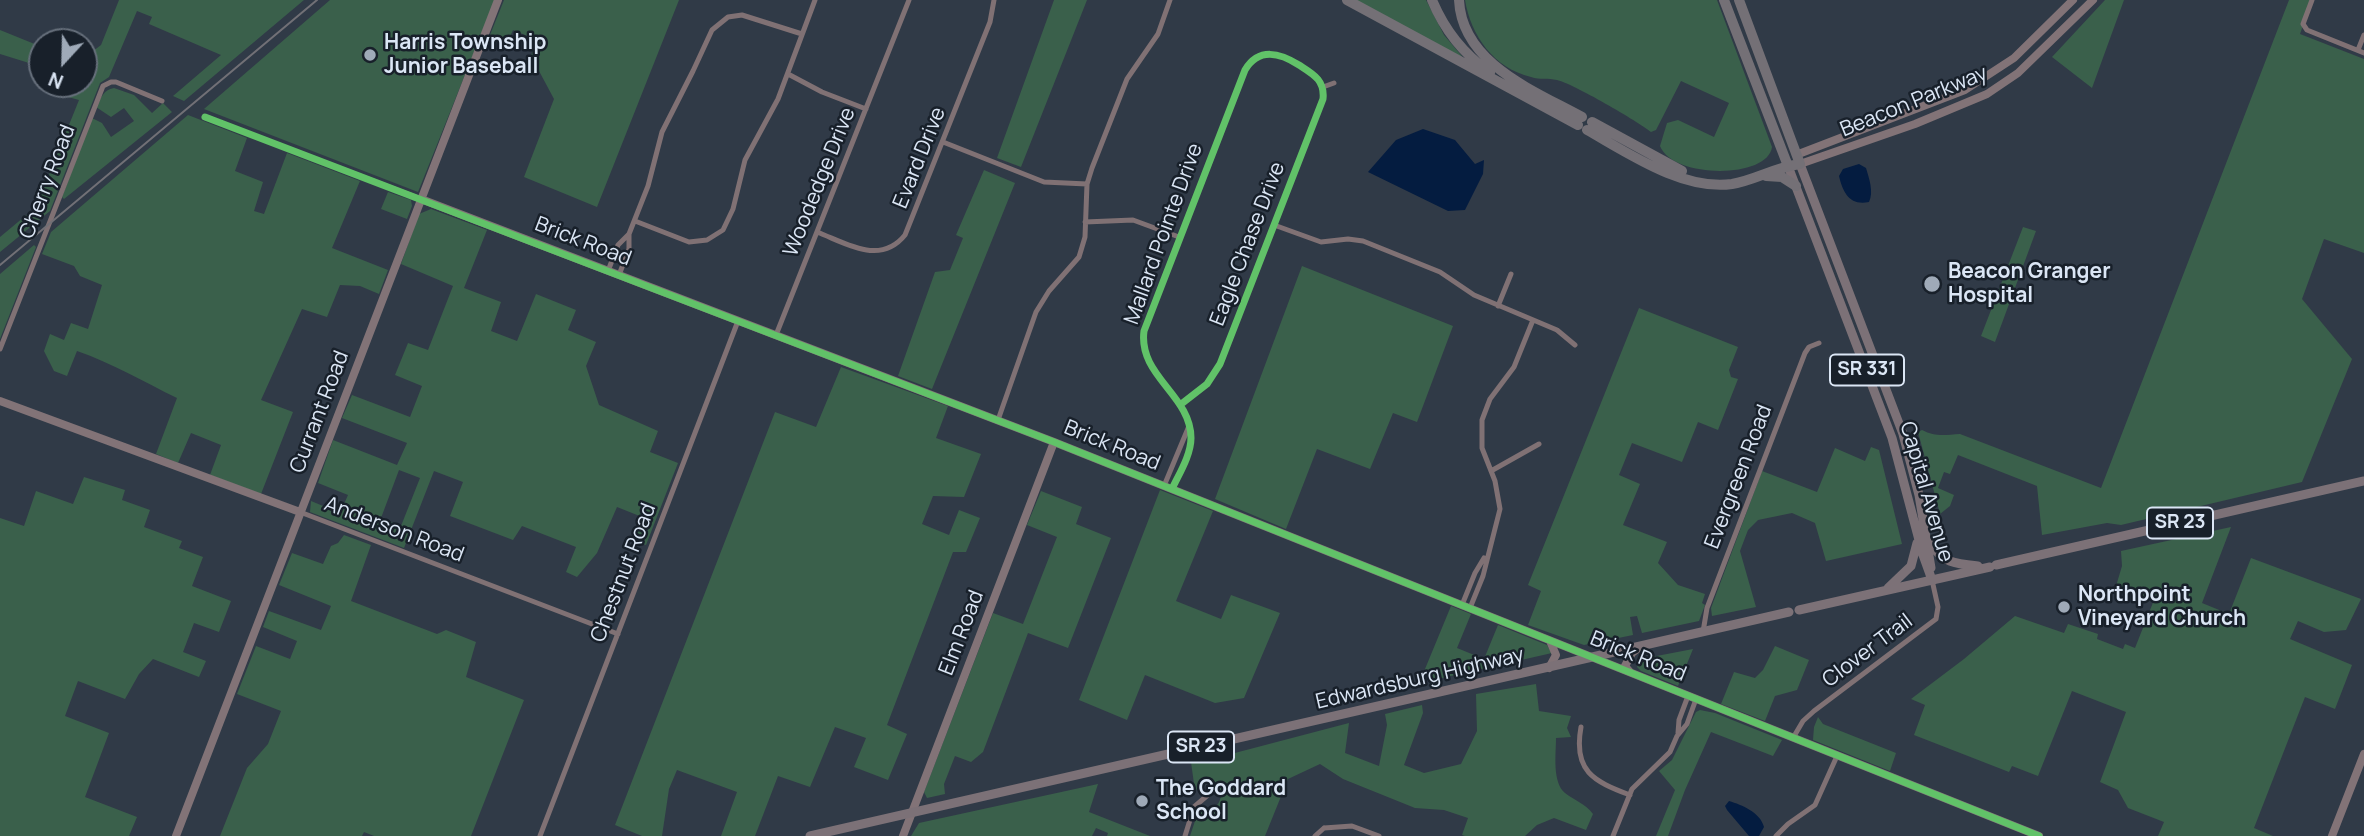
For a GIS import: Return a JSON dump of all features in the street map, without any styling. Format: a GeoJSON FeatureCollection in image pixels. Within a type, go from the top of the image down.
{"type":"FeatureCollection","features":[{"type":"Feature","properties":{"kind":"highway"},"geometry":{"type":"LineString","coordinates":[[1347,0],[1672,167],[1701,177],[1733,176],[1792,161]]}},
{"type":"Feature","properties":{"kind":"highway"},"geometry":{"type":"LineString","coordinates":[[1432,0],[1448,32],[1471,59],[1508,82]]}},
{"type":"Feature","properties":{"kind":"highway"},"geometry":{"type":"LineString","coordinates":[[1438,0],[1444,15],[1461,40],[1508,82]]}},
{"type":"Feature","properties":{"kind":"highway"},"geometry":{"type":"LineString","coordinates":[[1459,0],[1464,25],[1475,44],[1508,82]]}},
{"type":"Feature","properties":{"kind":"highway","name":"Capital Avenue"},"geometry":{"type":"LineString","coordinates":[[1724,0],[1792,161]]}},
{"type":"Feature","properties":{"kind":"highway","name":"Capital Avenue"},"geometry":{"type":"LineString","coordinates":[[1739,0],[1792,161]]}},
{"type":"Feature","properties":{"kind":"highway"},"geometry":{"type":"LineString","coordinates":[[1585,123],[1669,174],[1692,181],[1726,184],[1753,178],[1782,177],[1796,186]]}},
{"type":"Feature","properties":{"kind":"highway"},"geometry":{"type":"LineString","coordinates":[[1753,178],[1792,161]]}},
{"type":"Feature","properties":{"kind":"main road","name":"Capital Avenue"},"geometry":{"type":"LineString","coordinates":[[1792,161],[1796,186],[1892,438],[1922,533]]}},
{"type":"Feature","properties":{"kind":"main road","name":"Capital Avenue"},"geometry":{"type":"LineString","coordinates":[[1792,161],[1903,434],[1914,472],[1922,533],[1932,580]]}},
{"type":"Feature","properties":{"kind":"main road","name":"Edwardsburg Highway"},"geometry":{"type":"LineString","coordinates":[[810,836],[2364,481]]}},
{"type":"Feature","properties":{"kind":"main road"},"geometry":{"type":"LineString","coordinates":[[1922,533],[1942,559],[1962,565],[1993,566]]}},
{"type":"Feature","properties":{"kind":"main road"},"geometry":{"type":"LineString","coordinates":[[1885,590],[1911,566],[1922,533]]}},
{"type":"Feature","properties":{"kind":"street","name":"Currant Road"},"geometry":{"type":"LineString","coordinates":[[176,836],[498,0]]}},
{"type":"Feature","properties":{"kind":"street"},"geometry":{"type":"LineString","coordinates":[[635,221],[688,242],[700,242],[723,230],[731,216],[745,160],[778,99],[815,0]]}},
{"type":"Feature","properties":{"kind":"street","name":"Woodedge Drive"},"geometry":{"type":"LineString","coordinates":[[776,335],[909,0]]}},
{"type":"Feature","properties":{"kind":"street","name":"Evard Drive"},"geometry":{"type":"LineString","coordinates":[[817,232],[869,251],[883,251],[899,242],[910,225],[943,142],[990,22],[995,0]]}},
{"type":"Feature","properties":{"kind":"street"},"geometry":{"type":"LineString","coordinates":[[998,420],[1036,312],[1049,291],[1079,257],[1084,243],[1087,184],[1128,79],[1158,34],[1170,0]]}},
{"type":"Feature","properties":{"kind":"street","name":"Beacon Parkway"},"geometry":{"type":"LineString","coordinates":[[1792,161],[1965,90],[2000,70],[2073,0]]}},
{"type":"Feature","properties":{"kind":"street","name":"Beacon Parkway"},"geometry":{"type":"LineString","coordinates":[[1792,161],[1915,124],[1987,94],[2018,72],[2093,0]]}},
{"type":"Feature","properties":{"kind":"street"},"geometry":{"type":"LineString","coordinates":[[2312,0],[2303,24],[2307,30],[2361,52],[2364,35]]}},
{"type":"Feature","properties":{"kind":"street"},"geometry":{"type":"LineString","coordinates":[[608,271],[618,245],[629,234],[635,221],[648,186],[665,122],[712,30],[728,17],[742,15],[802,34]]}},
{"type":"Feature","properties":{"kind":"street"},"geometry":{"type":"LineString","coordinates":[[1259,46],[1263,55],[1281,55],[1312,74],[1322,85],[1334,83]]}},
{"type":"Feature","properties":{"kind":"street","name":"Mallard Pointe Drive"},"geometry":{"type":"LineString","coordinates":[[1168,488],[1189,426],[1180,405],[1149,365],[1143,344],[1146,326],[1245,70],[1263,55]]}},
{"type":"Feature","properties":{"kind":"street"},"geometry":{"type":"LineString","coordinates":[[788,74],[822,92],[866,109]]}},
{"type":"Feature","properties":{"kind":"street","name":"Cherry Road"},"geometry":{"type":"LineString","coordinates":[[0,349],[103,86],[116,82],[162,100]]}},
{"type":"Feature","properties":{"kind":"street","name":"Eagle Chase Drive"},"geometry":{"type":"LineString","coordinates":[[1180,405],[1207,384],[1217,370],[1323,99],[1322,85]]}},
{"type":"Feature","properties":{"kind":"street","name":"Brick Road"},"geometry":{"type":"LineString","coordinates":[[205,117],[998,420],[2039,836]]}},
{"type":"Feature","properties":{"kind":"street"},"geometry":{"type":"LineString","coordinates":[[943,142],[1048,183],[1087,184]]}},
{"type":"Feature","properties":{"kind":"street"},"geometry":{"type":"LineString","coordinates":[[1085,222],[1133,220],[1179,237]]}},
{"type":"Feature","properties":{"kind":"street"},"geometry":{"type":"LineString","coordinates":[[1274,225],[1321,242],[1363,240],[1440,272],[1474,295],[1557,330],[1575,345]]}},
{"type":"Feature","properties":{"kind":"street"},"geometry":{"type":"LineString","coordinates":[[619,275],[629,249],[629,234]]}},
{"type":"Feature","properties":{"kind":"street"},"geometry":{"type":"LineString","coordinates":[[713,237],[720,245]]}},
{"type":"Feature","properties":{"kind":"street"},"geometry":{"type":"LineString","coordinates":[[1498,306],[1511,274]]}},
{"type":"Feature","properties":{"kind":"street"},"geometry":{"type":"LineString","coordinates":[[1466,607],[1475,573],[1486,556],[1497,526],[1500,509],[1499,496],[1482,448],[1482,420],[1490,399],[1514,367],[1533,320]]}},
{"type":"Feature","properties":{"kind":"street","name":"Chestnut Road"},"geometry":{"type":"LineString","coordinates":[[540,836],[738,321]]}},
{"type":"Feature","properties":{"kind":"street","name":"Evergreen Road"},"geometry":{"type":"LineString","coordinates":[[1703,632],[1707,608],[1805,353],[1809,347],[1819,343]]}},
{"type":"Feature","properties":{"kind":"street","name":"Anderson Road"},"geometry":{"type":"LineString","coordinates":[[0,401],[618,634]]}},
{"type":"Feature","properties":{"kind":"street","name":"Elm Road"},"geometry":{"type":"LineString","coordinates":[[903,836],[1054,442]]}},
{"type":"Feature","properties":{"kind":"street"},"geometry":{"type":"LineString","coordinates":[[1491,471],[1539,444]]}},
{"type":"Feature","properties":{"kind":"street","name":"Clover Trail"},"geometry":{"type":"LineString","coordinates":[[1793,738],[1803,721],[1814,711],[1931,624],[1938,614],[1932,580]]}},
{"type":"Feature","properties":{"kind":"street"},"geometry":{"type":"LineString","coordinates":[[1549,668],[1556,655],[1550,641]]}},
{"type":"Feature","properties":{"kind":"street"},"geometry":{"type":"LineString","coordinates":[[1632,674],[1626,669],[1626,660],[1641,646]]}},
{"type":"Feature","properties":{"kind":"street"},"geometry":{"type":"LineString","coordinates":[[1613,836],[1636,784],[1666,757],[1677,736],[1679,720],[1692,698]]}},
{"type":"Feature","properties":{"kind":"street"},"geometry":{"type":"LineString","coordinates":[[1581,727],[1579,752],[1586,769],[1601,783],[1629,795]]}},
{"type":"Feature","properties":{"kind":"street"},"geometry":{"type":"LineString","coordinates":[[2333,836],[2364,754]]}},
{"type":"Feature","properties":{"kind":"street"},"geometry":{"type":"LineString","coordinates":[[1776,836],[1815,805],[1836,756]]}},
{"type":"Feature","properties":{"kind":"street"},"geometry":{"type":"LineString","coordinates":[[1185,836],[1194,807],[1209,794]]}},
{"type":"Feature","properties":{"kind":"street"},"geometry":{"type":"LineString","coordinates":[[1321,818],[1324,828]]}},
{"type":"Feature","properties":{"kind":"street"},"geometry":{"type":"LineString","coordinates":[[1315,836],[1324,828],[1352,826],[1379,836]]}},
{"type":"Feature","properties":{"kind":"green space"},"geometry":{"type":"Polygon","coordinates":[[[119,0],[304,0],[184,101],[173,96],[221,55],[149,24],[152,17],[137,11],[109,77],[100,83],[98,88],[98,47],[119,0]]]}},
{"type":"Feature","properties":{"kind":"green space","name":"Harris Township Junior Baseball"},"geometry":{"type":"Polygon","coordinates":[[[330,0],[495,0],[418,192],[204,109],[330,0]]]}},
{"type":"Feature","properties":{"kind":"green space"},"geometry":{"type":"Polygon","coordinates":[[[504,0],[679,0],[597,207],[524,177],[554,99],[531,56],[537,40],[513,30],[506,46],[488,40],[504,0]]]}},
{"type":"Feature","properties":{"kind":"green space"},"geometry":{"type":"Polygon","coordinates":[[[1054,0],[1087,0],[1021,167],[997,158],[1054,0]]]}},
{"type":"Feature","properties":{"kind":"green space"},"geometry":{"type":"Polygon","coordinates":[[[1353,0],[1426,0],[1444,35],[1466,61],[1353,0]]]}},
{"type":"Feature","properties":{"kind":"green space"},"geometry":{"type":"Polygon","coordinates":[[[1465,0],[1717,0],[1772,147],[1767,157],[1755,165],[1738,169],[1719,171],[1682,165],[1668,157],[1660,146],[1667,123],[1678,120],[1714,137],[1729,103],[1681,81],[1656,130],[1651,132],[1576,88],[1554,79],[1518,73],[1506,66],[1486,49],[1479,38],[1465,0]]]}},
{"type":"Feature","properties":{"kind":"green space"},"geometry":{"type":"Polygon","coordinates":[[[2105,0],[2124,0],[2092,88],[2052,57],[2105,0]]]}},
{"type":"Feature","properties":{"kind":"green space"},"geometry":{"type":"Polygon","coordinates":[[[2289,0],[2312,0],[2300,34],[2364,59],[2364,253],[2324,239],[2302,299],[2352,359],[2302,482],[2121,525],[2107,523],[2042,535],[2037,486],[1958,455],[1950,474],[1944,472],[1938,488],[1954,495],[1950,506],[1940,514],[1918,432],[1922,430],[1936,435],[1960,434],[2101,488],[2289,0]]]}},
{"type":"Feature","properties":{"kind":"green space"},"geometry":{"type":"Polygon","coordinates":[[[0,30],[28,41],[28,63],[0,54],[0,30]]]}},
{"type":"Feature","properties":{"kind":"green space"},"geometry":{"type":"Polygon","coordinates":[[[114,88],[134,95],[152,113],[163,103],[172,112],[64,199],[62,197],[92,118],[102,123],[111,137],[134,121],[124,108],[111,117],[96,107],[105,93],[114,88]]]}},
{"type":"Feature","properties":{"kind":"green space"},"geometry":{"type":"Polygon","coordinates":[[[72,98],[94,98],[50,211],[0,252],[0,237],[36,207],[79,100],[72,98]]]}},
{"type":"Feature","properties":{"kind":"green space"},"geometry":{"type":"Polygon","coordinates":[[[188,115],[247,138],[235,171],[263,182],[254,211],[264,214],[287,153],[360,181],[332,248],[388,270],[379,294],[360,286],[340,285],[327,317],[302,309],[261,400],[293,412],[261,494],[210,475],[221,445],[191,433],[178,463],[156,454],[177,398],[77,351],[67,376],[54,371],[44,351],[50,334],[64,340],[71,323],[88,329],[102,285],[80,276],[74,266],[42,254],[51,232],[188,115]]]}},
{"type":"Feature","properties":{"kind":"green space"},"geometry":{"type":"Polygon","coordinates":[[[984,170],[1015,183],[932,389],[898,376],[935,272],[950,270],[963,238],[956,235],[984,170]]]}},
{"type":"Feature","properties":{"kind":"green space"},"geometry":{"type":"Polygon","coordinates":[[[388,192],[411,200],[412,206],[407,219],[381,209],[388,192]]]}},
{"type":"Feature","properties":{"kind":"green space"},"geometry":{"type":"Polygon","coordinates":[[[431,209],[487,230],[464,288],[501,302],[491,331],[517,341],[536,294],[576,310],[568,330],[596,342],[586,366],[599,405],[658,431],[650,452],[678,463],[646,545],[633,541],[642,517],[617,507],[597,553],[577,577],[566,572],[576,547],[522,526],[513,540],[450,516],[463,482],[434,471],[404,548],[310,512],[311,501],[340,513],[348,495],[318,483],[333,440],[397,465],[407,443],[342,418],[352,395],[410,417],[422,386],[395,375],[408,343],[428,350],[453,286],[401,264],[419,214],[431,209]],[[399,470],[381,518],[401,526],[420,478],[399,470]]]}},
{"type":"Feature","properties":{"kind":"green space"},"geometry":{"type":"Polygon","coordinates":[[[2023,227],[2036,231],[1995,342],[1981,336],[2023,227]]]}},
{"type":"Feature","properties":{"kind":"green space"},"geometry":{"type":"Polygon","coordinates":[[[34,245],[36,247],[0,339],[0,274],[34,245]]]}},
{"type":"Feature","properties":{"kind":"green space"},"geometry":{"type":"Polygon","coordinates":[[[1302,266],[1453,326],[1417,422],[1393,413],[1370,469],[1317,449],[1286,529],[1215,499],[1302,266]]]}},
{"type":"Feature","properties":{"kind":"green space"},"geometry":{"type":"Polygon","coordinates":[[[1639,308],[1738,347],[1729,370],[1731,377],[1738,379],[1718,430],[1698,422],[1682,462],[1632,443],[1619,475],[1640,484],[1623,525],[1667,542],[1658,563],[1678,585],[1705,594],[1702,603],[1705,605],[1699,621],[1642,633],[1637,616],[1630,617],[1633,635],[1584,645],[1528,625],[1541,591],[1528,585],[1639,308]]]}},
{"type":"Feature","properties":{"kind":"green space"},"geometry":{"type":"Polygon","coordinates":[[[841,367],[948,406],[936,438],[981,454],[964,497],[933,496],[922,524],[949,535],[959,510],[980,518],[966,552],[953,552],[887,725],[907,734],[888,780],[854,767],[866,738],[835,727],[810,787],[778,776],[755,836],[721,836],[737,792],[677,770],[669,789],[662,836],[642,836],[615,825],[775,412],[816,427],[841,367]]]}},
{"type":"Feature","properties":{"kind":"green space"},"geometry":{"type":"Polygon","coordinates":[[[1871,447],[1879,450],[1902,544],[1826,561],[1815,523],[1792,513],[1758,520],[1748,530],[1740,551],[1756,607],[1712,616],[1711,608],[1762,471],[1817,492],[1835,448],[1865,461],[1871,447]]]}},
{"type":"Feature","properties":{"kind":"green space"},"geometry":{"type":"Polygon","coordinates":[[[84,477],[125,490],[122,500],[150,510],[144,527],[182,541],[179,548],[203,557],[192,586],[231,601],[219,632],[194,623],[183,652],[206,661],[199,677],[153,659],[139,674],[125,699],[78,681],[65,716],[109,733],[85,797],[137,817],[129,836],[0,836],[0,518],[24,526],[36,491],[73,504],[84,477]]]}},
{"type":"Feature","properties":{"kind":"green space"},"geometry":{"type":"Polygon","coordinates":[[[1160,490],[1213,511],[1176,601],[1221,619],[1231,595],[1280,613],[1244,698],[1215,703],[1145,675],[1127,720],[1079,700],[1160,490]]]}},
{"type":"Feature","properties":{"kind":"green space"},"geometry":{"type":"Polygon","coordinates":[[[1041,491],[1082,507],[1076,524],[1111,538],[1068,648],[1028,633],[983,752],[971,762],[955,756],[944,784],[945,794],[927,798],[924,792],[993,613],[1023,624],[1057,537],[1027,525],[1041,491]]]}},
{"type":"Feature","properties":{"kind":"green space"},"geometry":{"type":"Polygon","coordinates":[[[2231,527],[2202,603],[2229,614],[2251,558],[2361,599],[2346,630],[2324,632],[2298,621],[2290,639],[2352,665],[2335,709],[2305,697],[2254,828],[2273,836],[2158,836],[2164,822],[2128,808],[2118,790],[2100,782],[2126,712],[2072,691],[2038,776],[2012,766],[2009,772],[1914,735],[1925,705],[1911,699],[2015,616],[2064,633],[2068,624],[2098,634],[2097,639],[2123,649],[2125,644],[2135,648],[2154,600],[2116,586],[2122,566],[2121,551],[2231,527]]]}},
{"type":"Feature","properties":{"kind":"green space"},"geometry":{"type":"Polygon","coordinates":[[[344,535],[371,545],[351,601],[437,634],[446,630],[476,642],[466,677],[524,700],[471,836],[374,836],[364,832],[362,836],[220,836],[247,768],[268,744],[281,711],[237,694],[256,646],[290,659],[297,641],[263,627],[269,611],[321,630],[331,606],[279,585],[292,553],[323,564],[331,546],[338,543],[344,535]]]}},
{"type":"Feature","properties":{"kind":"green space"},"geometry":{"type":"Polygon","coordinates":[[[1451,606],[1471,614],[1457,648],[1484,659],[1498,625],[1547,645],[1552,653],[1429,681],[1425,669],[1451,606]]]}},
{"type":"Feature","properties":{"kind":"green space"},"geometry":{"type":"Polygon","coordinates":[[[1775,646],[1809,660],[1797,690],[1775,696],[1765,721],[1721,704],[1734,672],[1755,678],[1763,670],[1775,646]]]}},
{"type":"Feature","properties":{"kind":"green space"},"geometry":{"type":"Polygon","coordinates":[[[1693,649],[1678,686],[1637,667],[1641,659],[1693,649]]]}},
{"type":"Feature","properties":{"kind":"green space"},"geometry":{"type":"Polygon","coordinates":[[[1536,684],[1539,711],[1571,716],[1567,728],[1571,737],[1556,738],[1556,775],[1565,793],[1593,814],[1586,830],[1554,818],[1537,825],[1525,836],[1465,836],[1462,835],[1468,818],[1444,810],[1415,808],[1343,779],[1320,764],[1288,779],[1265,836],[1190,836],[1198,812],[1217,805],[1221,794],[1210,784],[1202,785],[1195,791],[1191,762],[1349,723],[1345,753],[1379,766],[1387,725],[1385,714],[1422,705],[1423,713],[1404,765],[1424,773],[1461,764],[1477,731],[1476,694],[1536,684]]]}},
{"type":"Feature","properties":{"kind":"green space"},"geometry":{"type":"Polygon","coordinates":[[[1700,710],[1715,713],[1782,740],[1773,756],[1711,732],[1668,836],[1656,836],[1675,790],[1659,771],[1672,760],[1696,712],[1700,710]]]}},
{"type":"Feature","properties":{"kind":"green space"},"geometry":{"type":"Polygon","coordinates":[[[1818,717],[1823,724],[1896,753],[1890,771],[1813,740],[1818,717]]]}},
{"type":"Feature","properties":{"kind":"green space"},"geometry":{"type":"Polygon","coordinates":[[[1098,784],[1089,812],[1150,836],[1107,836],[1108,833],[1096,828],[1092,836],[911,836],[919,823],[1098,784]]]}},
{"type":"Feature","properties":{"kind":"water"},"geometry":{"type":"Polygon","coordinates":[[[1423,129],[1455,140],[1475,164],[1484,160],[1483,174],[1465,210],[1448,211],[1368,172],[1396,140],[1423,129]]]}},
{"type":"Feature","properties":{"kind":"water"},"geometry":{"type":"Polygon","coordinates":[[[1859,164],[1866,168],[1871,189],[1869,202],[1857,202],[1848,197],[1839,176],[1843,169],[1859,164]]]}},
{"type":"Feature","properties":{"kind":"water"},"geometry":{"type":"Polygon","coordinates":[[[1729,801],[1745,807],[1759,817],[1764,827],[1759,836],[1749,836],[1727,810],[1725,806],[1729,801]]]}},
{"type":"Feature","properties":{"kind":"railway"},"geometry":{"type":"LineString","coordinates":[[0,265],[317,0]]}},
{"type":"Feature","properties":{"kind":"cycle path"},"geometry":{"type":"LineString","coordinates":[[1172,489],[1189,451],[1189,423],[1183,409],[1175,397],[1156,373],[1149,361],[1144,347],[1144,331],[1245,70],[1263,55],[1277,55],[1292,61],[1317,78],[1322,87],[1323,99],[1220,364],[1207,384],[1180,405]]}},
{"type":"Feature","properties":{"kind":"cycle path"},"geometry":{"type":"LineString","coordinates":[[205,117],[1054,442],[2039,836]]}},
{"type":"Feature","properties":{"kind":"place","name":"Harris Township Junior Baseball"},"geometry":{"type":"Point","coordinates":[370,55]}},
{"type":"Feature","properties":{"kind":"place","name":"Beacon Granger Hospital"},"geometry":{"type":"Point","coordinates":[1932,284]}},
{"type":"Feature","properties":{"kind":"place","name":"Northpoint Vineyard Church"},"geometry":{"type":"Point","coordinates":[2064,607]}},
{"type":"Feature","properties":{"kind":"place","name":"The Goddard School"},"geometry":{"type":"Point","coordinates":[1142,801]}}]}
